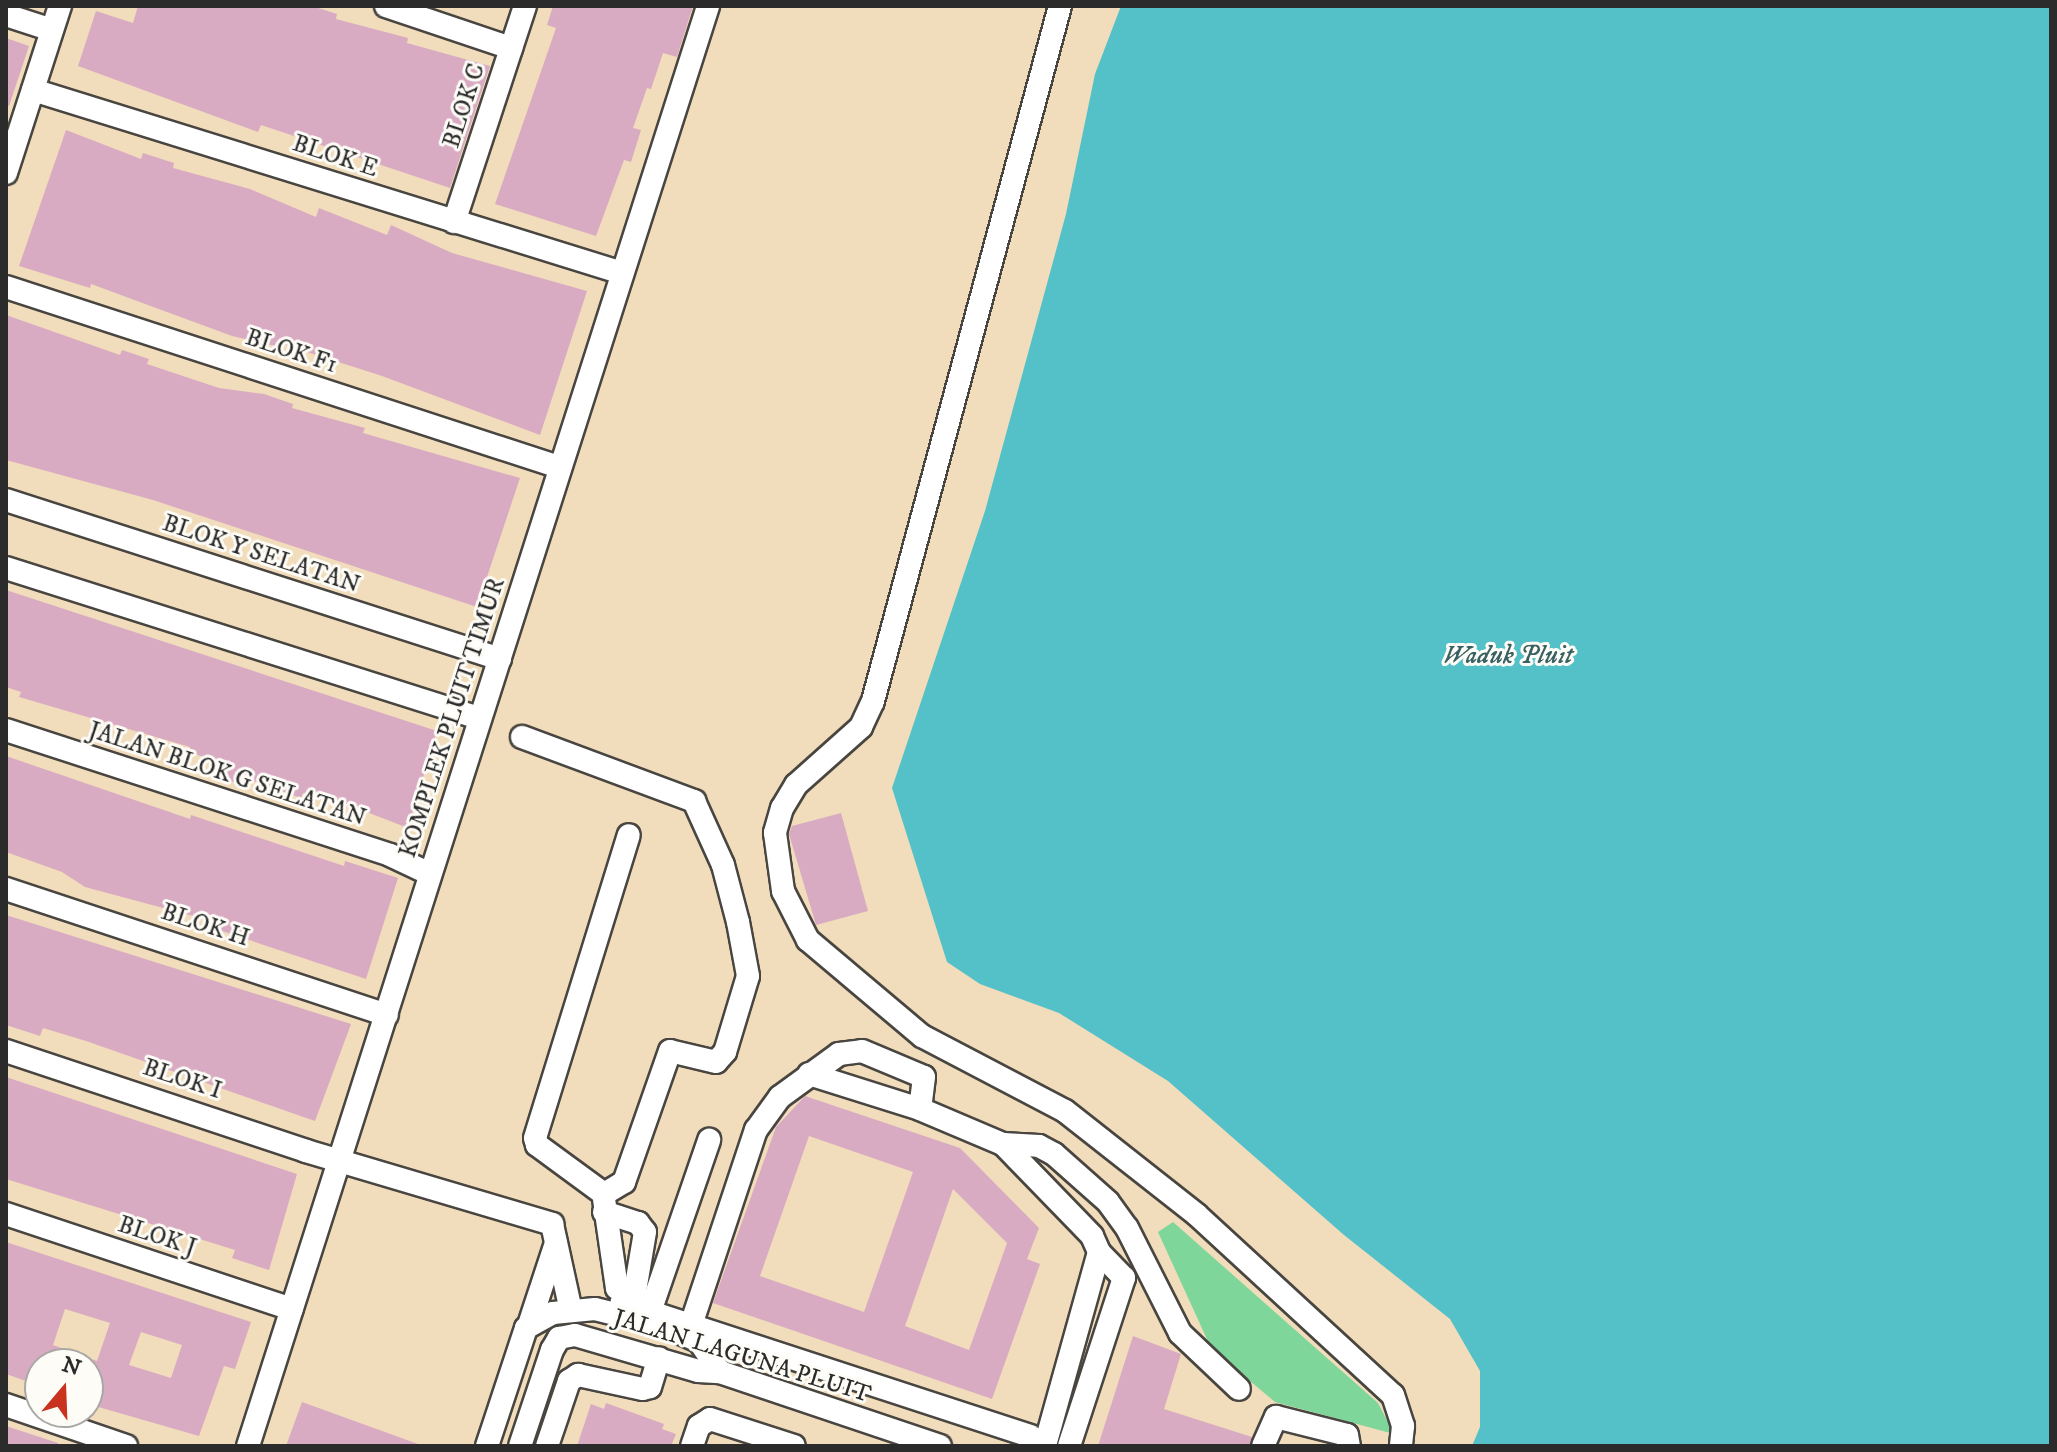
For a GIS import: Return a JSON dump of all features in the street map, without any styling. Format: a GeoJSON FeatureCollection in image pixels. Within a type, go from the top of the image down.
{"type":"FeatureCollection","features":[{"type":"Feature","properties":{"kind":"street"},"geometry":{"type":"LineString","coordinates":[[6,173],[60,6]]}},
{"type":"Feature","properties":{"kind":"street"},"geometry":{"type":"LineString","coordinates":[[386,6],[511,48]]}},
{"type":"Feature","properties":{"kind":"street","name":"BLOK C"},"geometry":{"type":"LineString","coordinates":[[454,222],[525,6]]}},
{"type":"Feature","properties":{"kind":"street","name":"KOMPLEK PLUIT TIMUR"},"geometry":{"type":"LineString","coordinates":[[248,1446],[708,6]]}},
{"type":"Feature","properties":{"kind":"street"},"geometry":{"type":"LineString","coordinates":[[1060,6],[873,701],[861,727],[796,785],[782,808],[775,833],[783,891],[808,940],[922,1036],[1065,1111],[1197,1215],[1393,1395],[1403,1426],[1401,1446]]}},
{"type":"Feature","properties":{"kind":"street"},"geometry":{"type":"LineString","coordinates":[[6,15],[52,30]]}},
{"type":"Feature","properties":{"kind":"street","name":"BLOK E"},"geometry":{"type":"LineString","coordinates":[[33,90],[622,273]]}},
{"type":"Feature","properties":{"kind":"street","name":"BLOK F1"},"geometry":{"type":"LineString","coordinates":[[6,287],[559,467]]}},
{"type":"Feature","properties":{"kind":"street","name":"BLOK Y SELATAN"},"geometry":{"type":"LineString","coordinates":[[6,500],[500,659]]}},
{"type":"Feature","properties":{"kind":"street"},"geometry":{"type":"LineString","coordinates":[[6,568],[479,718]]}},
{"type":"Feature","properties":{"kind":"street","name":"JALAN BLOK G SELATAN"},"geometry":{"type":"LineString","coordinates":[[6,730],[390,855],[430,874]]}},
{"type":"Feature","properties":{"kind":"street"},"geometry":{"type":"LineString","coordinates":[[522,737],[694,801],[718,851],[738,922],[748,976],[725,1052],[716,1062],[670,1051],[624,1182],[604,1203]]}},
{"type":"Feature","properties":{"kind":"street"},"geometry":{"type":"LineString","coordinates":[[629,835],[535,1138],[537,1145],[604,1203],[638,1223],[645,1232],[634,1297]]}},
{"type":"Feature","properties":{"kind":"street","name":"BLOK H"},"geometry":{"type":"LineString","coordinates":[[6,889],[387,1015]]}},
{"type":"Feature","properties":{"kind":"street","name":"BLOK I"},"geometry":{"type":"LineString","coordinates":[[6,1051],[341,1161],[552,1224],[558,1238]]}},
{"type":"Feature","properties":{"kind":"street"},"geometry":{"type":"LineString","coordinates":[[691,1325],[756,1130],[775,1102],[809,1074],[846,1051],[872,1053],[924,1077],[920,1109]]}},
{"type":"Feature","properties":{"kind":"street"},"geometry":{"type":"LineString","coordinates":[[809,1074],[920,1109],[1003,1144],[1039,1146],[1054,1154],[1108,1202],[1135,1243],[1180,1333],[1239,1389]]}},
{"type":"Feature","properties":{"kind":"street"},"geometry":{"type":"LineString","coordinates":[[601,1310],[634,1297],[709,1140]]}},
{"type":"Feature","properties":{"kind":"street"},"geometry":{"type":"LineString","coordinates":[[1003,1144],[1081,1222],[1113,1264],[1151,1277]]}},
{"type":"Feature","properties":{"kind":"street"},"geometry":{"type":"LineString","coordinates":[[604,1203],[634,1297],[657,1314],[1043,1440],[1113,1264],[1132,1254],[1135,1243]]}},
{"type":"Feature","properties":{"kind":"street","name":"BLOK J"},"geometry":{"type":"LineString","coordinates":[[6,1214],[292,1309]]}},
{"type":"Feature","properties":{"kind":"street"},"geometry":{"type":"LineString","coordinates":[[558,1238],[571,1311]]}},
{"type":"Feature","properties":{"kind":"street"},"geometry":{"type":"LineString","coordinates":[[487,1446],[558,1238]]}},
{"type":"Feature","properties":{"kind":"street"},"geometry":{"type":"LineString","coordinates":[[1069,1446],[1113,1264]]}},
{"type":"Feature","properties":{"kind":"street"},"geometry":{"type":"LineString","coordinates":[[530,1322],[571,1311],[601,1310],[699,1341],[720,1372]]}},
{"type":"Feature","properties":{"kind":"street","name":"JALAN LAGUNA PLUIT"},"geometry":{"type":"LineString","coordinates":[[520,1446],[545,1367],[559,1338],[575,1335],[720,1372],[940,1446]]}},
{"type":"Feature","properties":{"kind":"street"},"geometry":{"type":"LineString","coordinates":[[547,1446],[569,1381],[578,1375],[643,1389],[650,1387],[659,1358]]}},
{"type":"Feature","properties":{"kind":"street"},"geometry":{"type":"LineString","coordinates":[[6,1405],[126,1446]]}},
{"type":"Feature","properties":{"kind":"street"},"geometry":{"type":"LineString","coordinates":[[1263,1446],[1276,1417],[1319,1437],[1347,1435],[1349,1446]]}},
{"type":"Feature","properties":{"kind":"street"},"geometry":{"type":"LineString","coordinates":[[692,1446],[699,1426],[710,1419],[794,1446]]}},
{"type":"Feature","properties":{"kind":"green space"},"geometry":{"type":"Polygon","coordinates":[[[1173,1222],[1378,1403],[1394,1434],[1275,1402],[1211,1348],[1158,1232],[1173,1222]]]}},
{"type":"Feature","properties":{"kind":"water","name":"Waduk Pluit"},"geometry":{"type":"Polygon","coordinates":[[[1121,6],[2051,6],[2051,1446],[1472,1446],[1480,1427],[1480,1371],[1450,1319],[1344,1235],[1168,1081],[1059,1013],[980,984],[947,962],[892,788],[985,511],[1066,214],[1095,74],[1121,6]]]}},
{"type":"Feature","properties":{"kind":"building"},"geometry":{"type":"Polygon","coordinates":[[[138,6],[312,6],[337,14],[336,19],[408,38],[407,43],[490,66],[450,188],[261,125],[258,132],[78,66],[96,11],[133,23],[138,6]]]}},
{"type":"Feature","properties":{"kind":"building"},"geometry":{"type":"Polygon","coordinates":[[[553,6],[693,6],[677,57],[663,53],[651,89],[647,88],[633,128],[641,130],[631,162],[624,160],[596,236],[495,204],[556,28],[547,25],[553,6]]]}},
{"type":"Feature","properties":{"kind":"building"},"geometry":{"type":"Polygon","coordinates":[[[6,38],[29,46],[9,106],[6,105],[6,38]]]}},
{"type":"Feature","properties":{"kind":"building"},"geometry":{"type":"Polygon","coordinates":[[[66,130],[141,159],[143,153],[174,163],[173,168],[250,189],[316,217],[319,208],[387,235],[391,225],[452,253],[587,291],[540,435],[382,376],[276,342],[275,346],[232,336],[91,284],[90,288],[19,266],[66,130]]]}},
{"type":"Feature","properties":{"kind":"building"},"geometry":{"type":"Polygon","coordinates":[[[6,315],[120,355],[122,350],[149,359],[147,364],[219,388],[264,394],[293,404],[292,408],[365,428],[363,433],[520,478],[477,607],[153,500],[6,460],[6,315]]]}},
{"type":"Feature","properties":{"kind":"building"},"geometry":{"type":"Polygon","coordinates":[[[6,590],[437,731],[408,828],[333,799],[303,793],[301,798],[242,777],[239,784],[212,775],[217,761],[188,752],[190,747],[19,697],[21,692],[6,687],[6,590]]]}},
{"type":"Feature","properties":{"kind":"building"},"geometry":{"type":"Polygon","coordinates":[[[6,756],[190,819],[191,815],[344,866],[345,861],[398,878],[366,979],[207,926],[208,920],[85,887],[62,872],[6,852],[6,756]]]}},
{"type":"Feature","properties":{"kind":"building"},"geometry":{"type":"Polygon","coordinates":[[[841,813],[868,911],[816,925],[789,834],[792,826],[841,813]]]}},
{"type":"Feature","properties":{"kind":"building"},"geometry":{"type":"Polygon","coordinates":[[[6,915],[351,1024],[315,1121],[86,1041],[43,1028],[40,1036],[6,1025],[6,915]]]}},
{"type":"Feature","properties":{"kind":"building"},"geometry":{"type":"Polygon","coordinates":[[[6,1077],[297,1174],[269,1270],[232,1258],[235,1250],[6,1179],[6,1077]]]}},
{"type":"Feature","properties":{"kind":"building"},"geometry":{"type":"Polygon","coordinates":[[[805,1096],[960,1148],[1039,1228],[1027,1259],[1040,1264],[992,1399],[713,1303],[776,1127],[805,1096]],[[809,1136],[760,1276],[864,1312],[913,1172],[809,1136]],[[953,1189],[905,1326],[969,1350],[1007,1243],[953,1189]]]}},
{"type":"Feature","properties":{"kind":"building"},"geometry":{"type":"Polygon","coordinates":[[[6,1242],[251,1322],[235,1369],[224,1366],[199,1436],[104,1409],[104,1348],[101,1348],[110,1323],[65,1309],[53,1345],[61,1348],[24,1348],[24,1380],[6,1374],[6,1242]],[[141,1332],[129,1365],[171,1378],[182,1345],[141,1332]]]}},
{"type":"Feature","properties":{"kind":"building"},"geometry":{"type":"Polygon","coordinates":[[[1133,1336],[1181,1354],[1164,1409],[1252,1437],[1249,1446],[1098,1446],[1133,1336]]]}},
{"type":"Feature","properties":{"kind":"building"},"geometry":{"type":"Polygon","coordinates":[[[302,1402],[418,1444],[418,1446],[286,1446],[302,1402]]]}},
{"type":"Feature","properties":{"kind":"building"},"geometry":{"type":"Polygon","coordinates":[[[606,1403],[664,1424],[662,1429],[676,1434],[671,1446],[577,1446],[591,1404],[604,1409],[606,1403]]]}},
{"type":"Feature","properties":{"kind":"building"},"geometry":{"type":"Polygon","coordinates":[[[6,1426],[58,1443],[57,1446],[6,1446],[6,1426]]]}}]}
